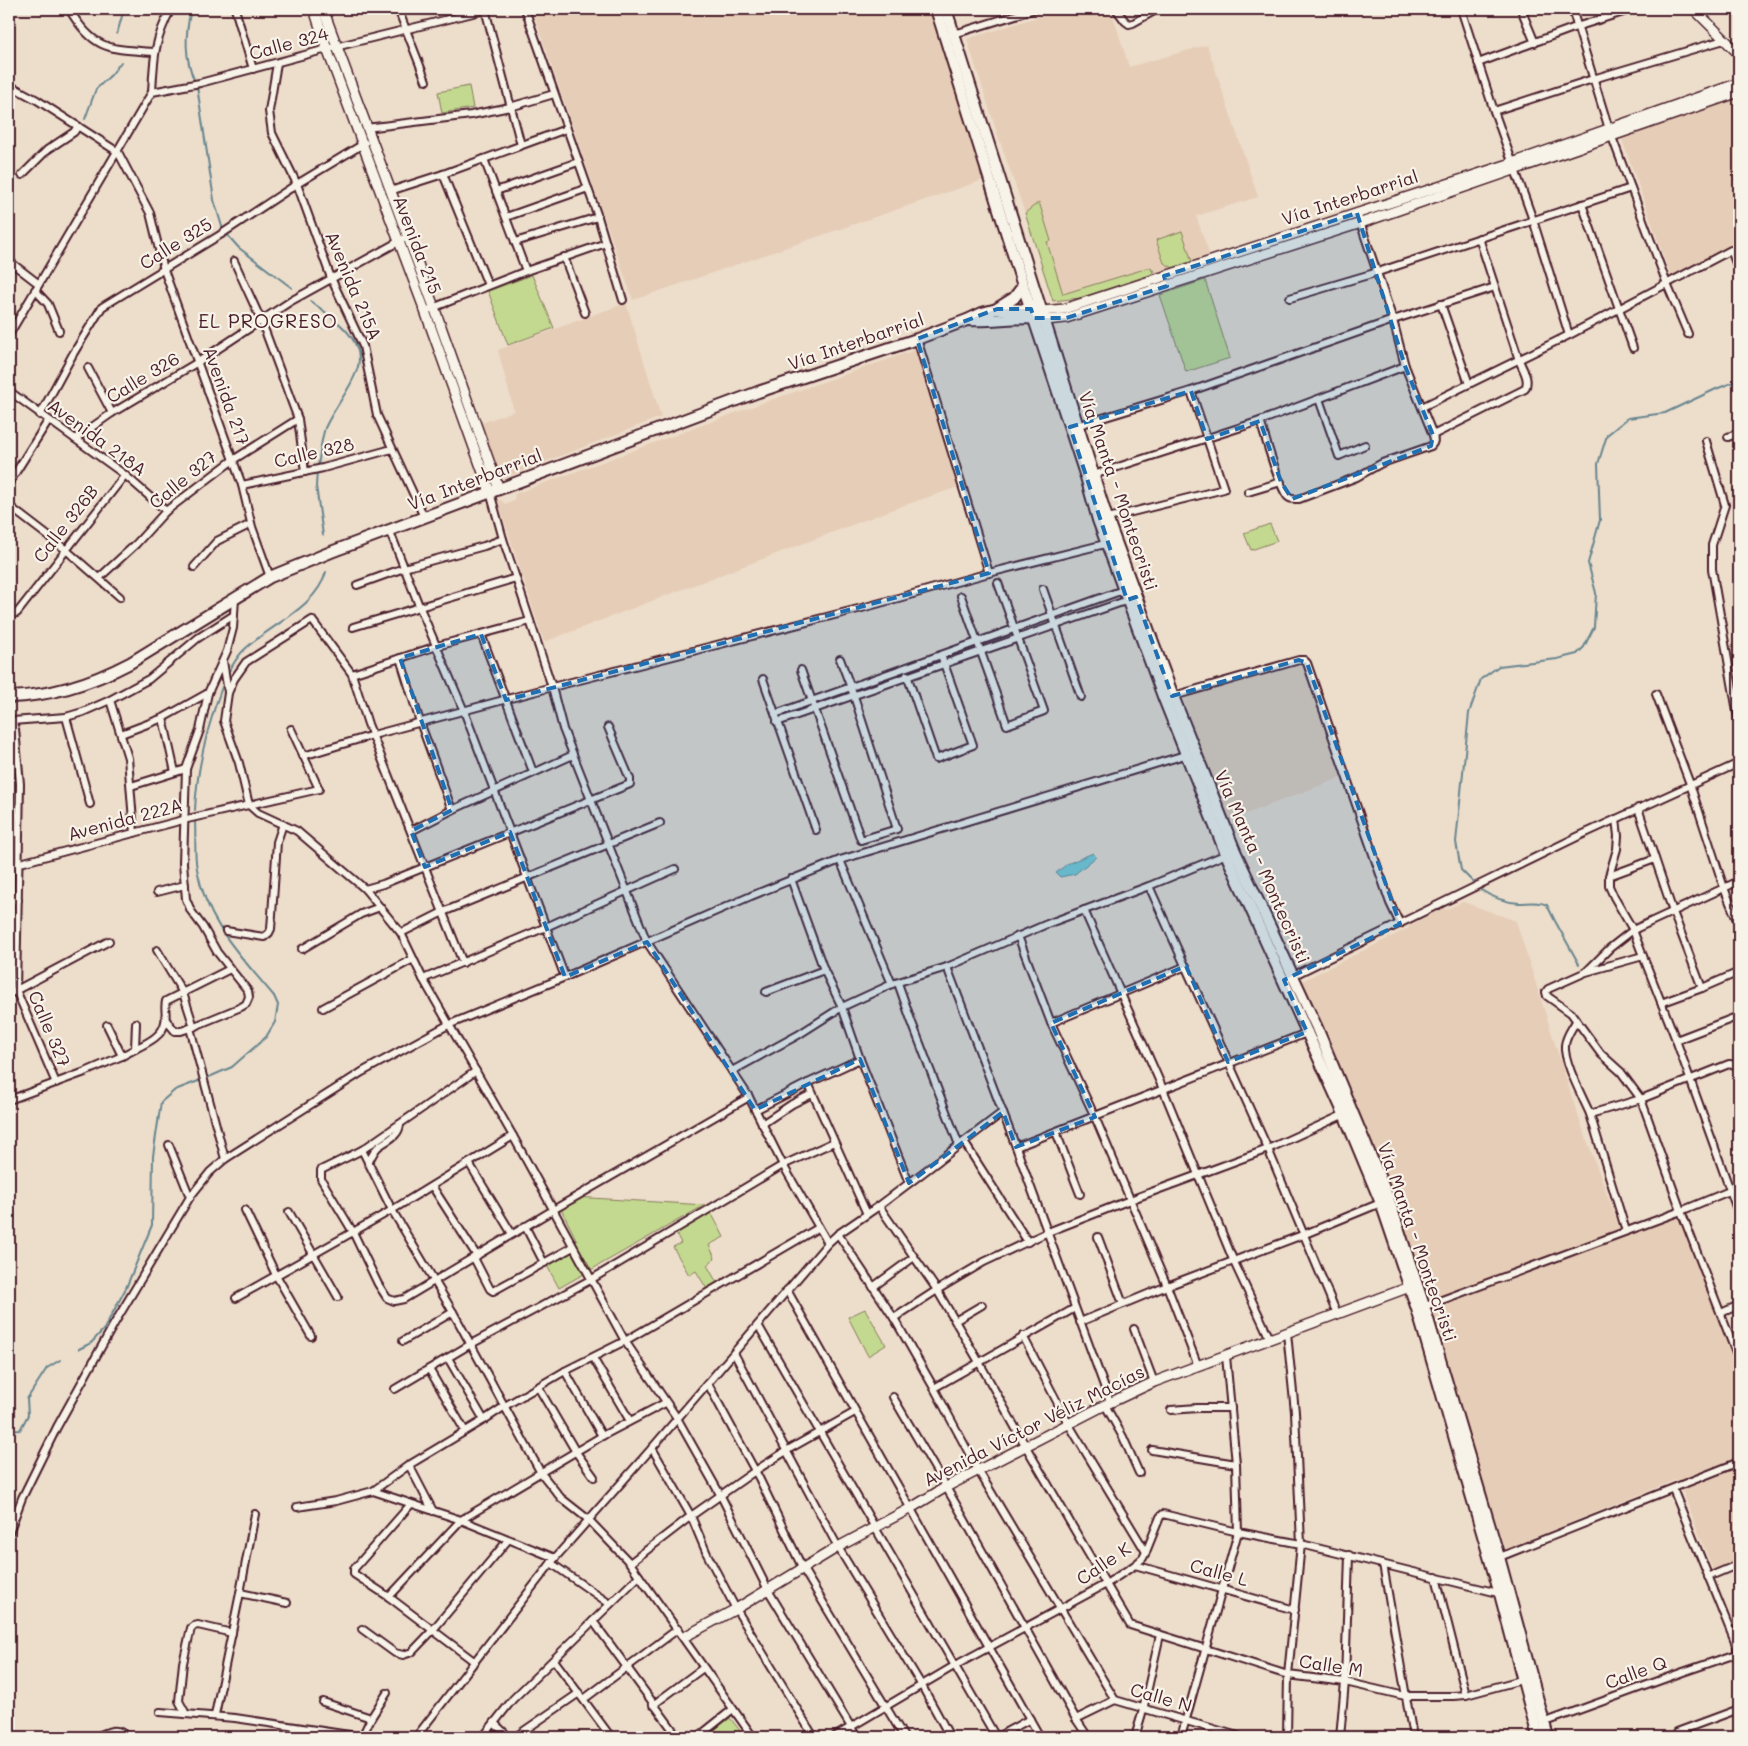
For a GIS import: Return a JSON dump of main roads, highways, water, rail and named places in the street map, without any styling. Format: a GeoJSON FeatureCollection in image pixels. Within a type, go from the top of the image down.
{"type":"FeatureCollection","features":[{"type":"Feature","properties":{"kind":"main road","name":"Vía Manta - Montecristi"},"geometry":{"type":"LineString","coordinates":[[936,9],[950,36],[1044,315],[1074,426],[1103,519],[1168,698],[1230,853],[1312,1030],[1385,1201],[1421,1308],[1495,1558],[1539,1724],[1538,1737]]}},
{"type":"Feature","properties":{"kind":"main road","name":"Vía Manta - Montecristi"},"geometry":{"type":"LineString","coordinates":[[946,9],[950,36],[1023,286],[1074,426]]}},
{"type":"Feature","properties":{"kind":"main road"},"geometry":{"type":"LineString","coordinates":[[997,309],[1014,298],[1023,286]]}},
{"type":"Feature","properties":{"kind":"main road","name":"Vía Interbarrial"},"geometry":{"type":"LineString","coordinates":[[9,697],[58,691],[96,680],[130,663],[270,577],[390,529],[758,392],[918,339],[982,313],[997,309],[1044,315]]}},
{"type":"Feature","properties":{"kind":"main road","name":"Vía Interbarrial"},"geometry":{"type":"LineString","coordinates":[[967,320],[982,322],[1025,317],[1032,314]]}},
{"type":"Feature","properties":{"kind":"main road","name":"Vía Manta - Montecristi"},"geometry":{"type":"LineString","coordinates":[[1539,1724],[1548,1737]]}},
{"type":"Feature","properties":{"kind":"water"},"geometry":{"type":"Polygon","coordinates":[[[1093,853],[1096,857],[1075,874],[1060,877],[1056,873],[1067,864],[1093,853]]]}},
{"type":"Feature","properties":{"kind":"waterway"},"geometry":{"type":"LineString","coordinates":[[117,34],[124,9]]}},
{"type":"Feature","properties":{"kind":"waterway"},"geometry":{"type":"LineString","coordinates":[[191,9],[187,55],[195,82]]}},
{"type":"Feature","properties":{"kind":"waterway"},"geometry":{"type":"LineString","coordinates":[[85,119],[96,89],[121,62]]}},
{"type":"Feature","properties":{"kind":"waterway"},"geometry":{"type":"LineString","coordinates":[[197,86],[214,200],[223,230],[239,248],[292,288]]}},
{"type":"Feature","properties":{"kind":"waterway"},"geometry":{"type":"LineString","coordinates":[[310,301],[337,321],[352,338],[357,348],[359,359],[354,377],[325,428],[318,466]]}},
{"type":"Feature","properties":{"kind":"waterway"},"geometry":{"type":"LineString","coordinates":[[1473,882],[1461,870],[1456,842],[1469,713],[1481,679],[1499,666],[1557,659],[1577,654],[1584,647],[1594,627],[1596,593],[1588,563],[1600,520],[1598,464],[1607,435],[1628,418],[1665,413],[1739,380]]}},
{"type":"Feature","properties":{"kind":"waterway"},"geometry":{"type":"LineString","coordinates":[[317,471],[316,486],[323,535]]}},
{"type":"Feature","properties":{"kind":"waterway"},"geometry":{"type":"LineString","coordinates":[[229,671],[238,656],[255,640],[303,606],[313,596],[321,585],[326,572]]}},
{"type":"Feature","properties":{"kind":"waterway"},"geometry":{"type":"LineString","coordinates":[[195,810],[198,778],[204,747],[222,687]]}},
{"type":"Feature","properties":{"kind":"waterway"},"geometry":{"type":"LineString","coordinates":[[195,822],[197,869],[208,906],[227,938],[274,996],[278,1005],[275,1022],[266,1037],[232,1067],[209,1077]]}},
{"type":"Feature","properties":{"kind":"waterway"},"geometry":{"type":"LineString","coordinates":[[1481,890],[1509,902],[1547,905],[1579,964]]}},
{"type":"Feature","properties":{"kind":"waterway"},"geometry":{"type":"LineString","coordinates":[[79,1349],[91,1343],[104,1329],[126,1288],[152,1225],[153,1156],[161,1102],[175,1090],[201,1080]]}},
{"type":"Feature","properties":{"kind":"waterway"},"geometry":{"type":"LineString","coordinates":[[9,1431],[20,1430],[28,1415],[27,1399],[47,1368],[60,1360]]}},
{"type":"Feature","properties":{"kind":"district","name":"EL PROGRESO"},"geometry":{"type":"Point","coordinates":[268,321]}}]}
